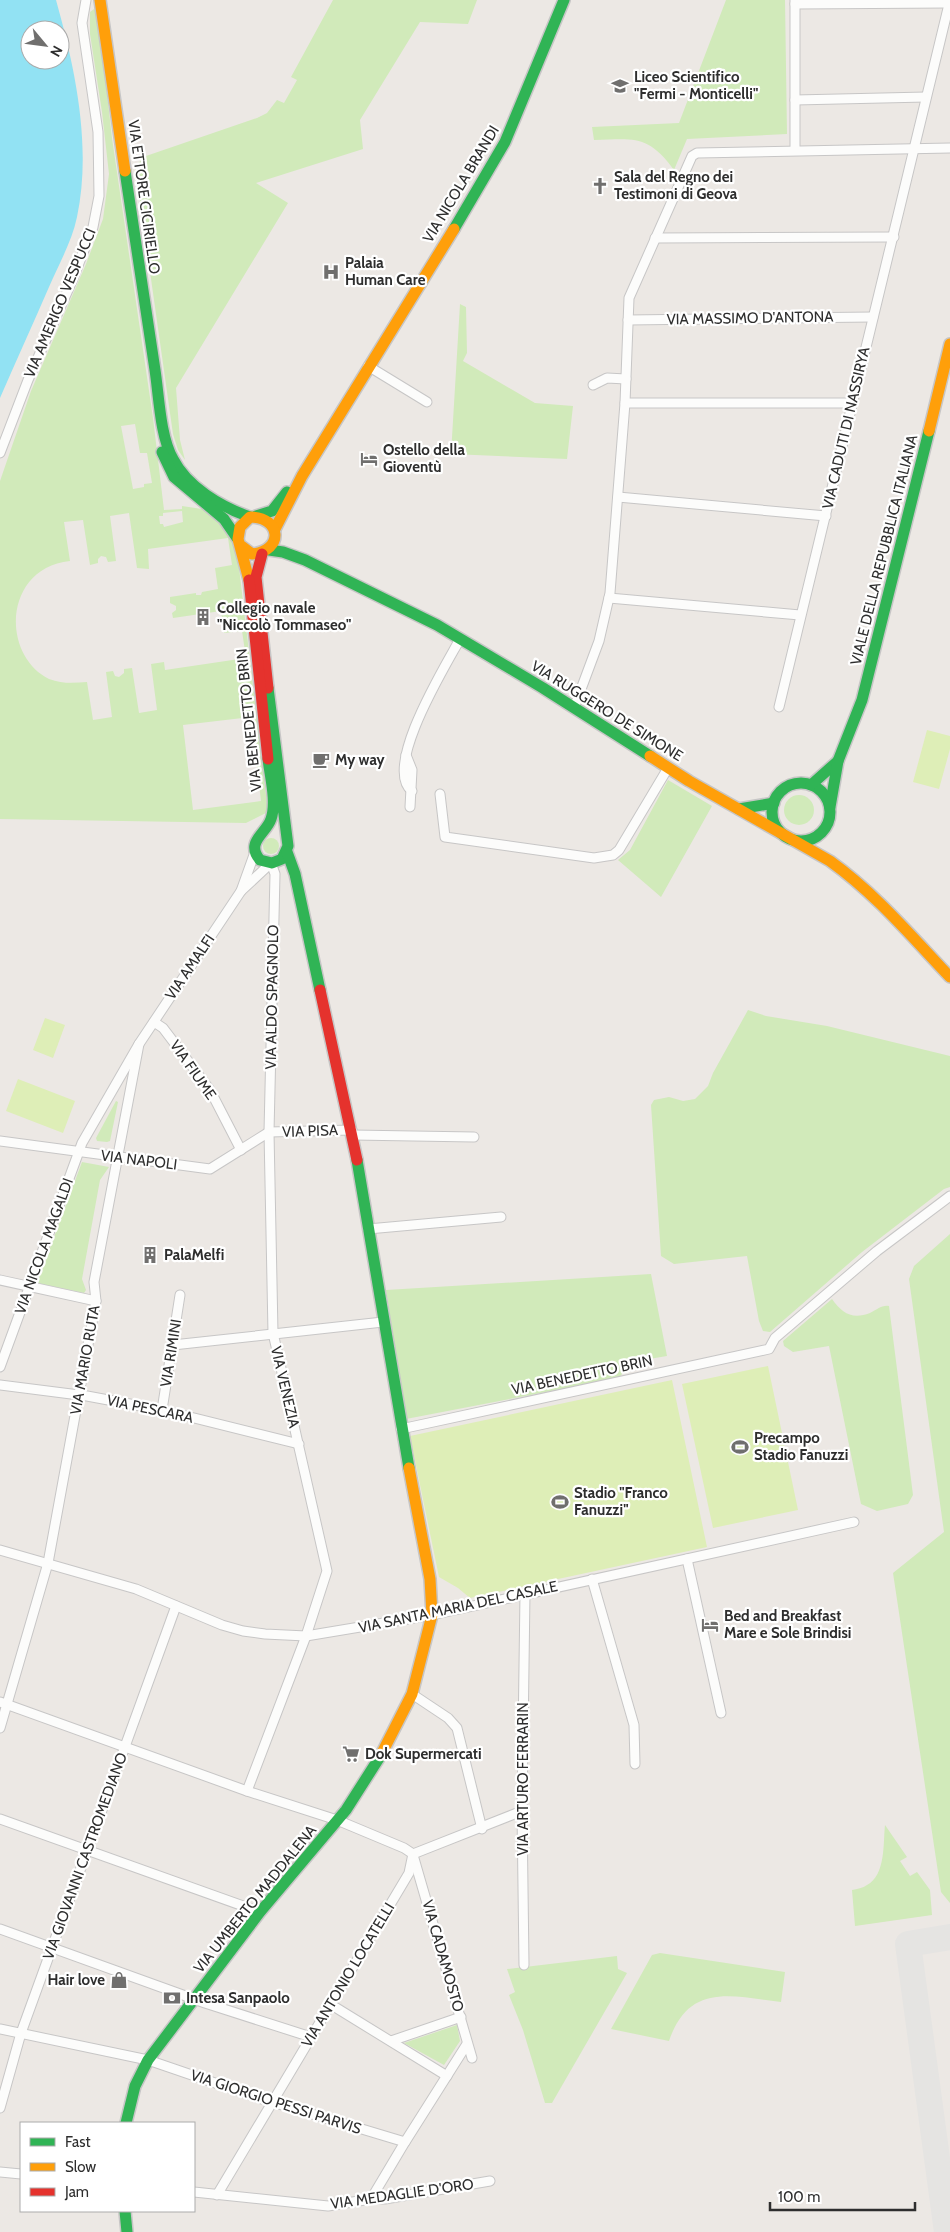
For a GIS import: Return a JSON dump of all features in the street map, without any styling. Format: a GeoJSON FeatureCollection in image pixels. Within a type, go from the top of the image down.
{"type":"FeatureCollection","features":[{"type":"Feature","properties":{"kind":"street","name":"VIA AMERIGO VESPUCCI"},"geometry":{"type":"LineString","coordinates":[[0,453],[28,380],[72,281],[93,227],[99,196],[98,132],[82,23],[86,0]]}},
{"type":"Feature","properties":{"kind":"street","name":"VIA ETTORE CICIRIELLO"},"geometry":{"type":"LineString","coordinates":[[100,0],[159,398],[169,448],[179,468],[222,505],[233,512],[253,516]]}},
{"type":"Feature","properties":{"kind":"street","name":"VIA NICOLA BRANDI"},"geometry":{"type":"LineString","coordinates":[[275,532],[302,476],[368,366],[469,205],[505,142],[564,0]]}},
{"type":"Feature","properties":{"kind":"street"},"geometry":{"type":"LineString","coordinates":[[795,150],[795,2],[949,1]]}},
{"type":"Feature","properties":{"kind":"street","name":"VIA CADUTI DI NASSIRYA"},"geometry":{"type":"LineString","coordinates":[[779,707],[872,317],[894,237],[913,148],[949,1]]}},
{"type":"Feature","properties":{"kind":"street"},"geometry":{"type":"LineString","coordinates":[[795,100],[926,97]]}},
{"type":"Feature","properties":{"kind":"street"},"geometry":{"type":"LineString","coordinates":[[574,708],[598,641],[609,598],[626,403],[629,298],[692,156],[698,153],[950,148]]}},
{"type":"Feature","properties":{"kind":"street"},"geometry":{"type":"LineString","coordinates":[[654,238],[894,237]]}},
{"type":"Feature","properties":{"kind":"street","name":"VIA MASSIMO D'ANTONA"},"geometry":{"type":"LineString","coordinates":[[628,320],[872,317]]}},
{"type":"Feature","properties":{"kind":"street","name":"VIALE DELLA REPUBBLICA ITALIANA"},"geometry":{"type":"LineString","coordinates":[[830,807],[838,761],[862,700],[950,344]]}},
{"type":"Feature","properties":{"kind":"street"},"geometry":{"type":"LineString","coordinates":[[368,366],[427,402]]}},
{"type":"Feature","properties":{"kind":"street"},"geometry":{"type":"LineString","coordinates":[[593,385],[607,378],[626,379]]}},
{"type":"Feature","properties":{"kind":"street","name":"VIA ETTORE CICIRIELLO"},"geometry":{"type":"LineString","coordinates":[[159,398],[158,433],[168,468],[184,486],[222,517],[238,541]]}},
{"type":"Feature","properties":{"kind":"street"},"geometry":{"type":"LineString","coordinates":[[626,403],[852,403]]}},
{"type":"Feature","properties":{"kind":"street","name":"VIA NICOLA BRANDI"},"geometry":{"type":"LineString","coordinates":[[253,516],[272,511],[302,476]]}},
{"type":"Feature","properties":{"kind":"street"},"geometry":{"type":"LineString","coordinates":[[618,497],[826,516]]}},
{"type":"Feature","properties":{"kind":"street"},"geometry":{"type":"LineString","coordinates":[[253,516],[268,519],[275,532],[274,543],[266,552],[247,552],[238,541],[239,527],[253,516]]}},
{"type":"Feature","properties":{"kind":"street","name":"VIA RUGGERO DE SIMONE"},"geometry":{"type":"LineString","coordinates":[[275,532],[286,546],[299,552],[305,560]]}},
{"type":"Feature","properties":{"kind":"street","name":"VIA BENEDETTO BRIN"},"geometry":{"type":"LineString","coordinates":[[238,541],[247,566],[273,808],[272,818],[256,840],[255,852],[261,860],[273,863],[289,873],[296,885]]}},
{"type":"Feature","properties":{"kind":"street","name":"VIA BENEDETTO BRIN"},"geometry":{"type":"LineString","coordinates":[[266,552],[256,578],[287,852],[295,874],[352,1132],[400,1429],[430,1579],[432,1615],[412,1694]]}},
{"type":"Feature","properties":{"kind":"street","name":"VIA RUGGERO DE SIMONE"},"geometry":{"type":"LineString","coordinates":[[266,552],[283,552],[305,560],[460,639],[668,768],[830,861],[842,869],[885,908],[950,977]]}},
{"type":"Feature","properties":{"kind":"street"},"geometry":{"type":"LineString","coordinates":[[609,598],[800,615]]}},
{"type":"Feature","properties":{"kind":"street"},"geometry":{"type":"LineString","coordinates":[[410,807],[412,770],[406,755],[415,726],[460,639]]}},
{"type":"Feature","properties":{"kind":"street","name":"VIALE DELLA REPUBBLICA ITALIANA"},"geometry":{"type":"LineString","coordinates":[[811,785],[838,761]]}},
{"type":"Feature","properties":{"kind":"street"},"geometry":{"type":"LineString","coordinates":[[440,794],[445,837],[594,858],[607,857],[619,850],[668,768]]}},
{"type":"Feature","properties":{"kind":"street"},"geometry":{"type":"LineString","coordinates":[[739,808],[774,803],[781,792],[788,786],[796,784],[811,785],[822,791],[830,807],[828,825],[822,832],[807,841],[789,838]]}},
{"type":"Feature","properties":{"kind":"street","name":"VIA RUGGERO DE SIMONE"},"geometry":{"type":"LineString","coordinates":[[774,803],[773,817],[776,826],[789,838]]}},
{"type":"Feature","properties":{"kind":"street"},"geometry":{"type":"LineString","coordinates":[[264,831],[273,830],[285,837]]}},
{"type":"Feature","properties":{"kind":"street"},"geometry":{"type":"LineString","coordinates":[[822,832],[823,842],[830,861]]}},
{"type":"Feature","properties":{"kind":"street","name":"VIA AMALFI"},"geometry":{"type":"LineString","coordinates":[[242,891],[255,852]]}},
{"type":"Feature","properties":{"kind":"street"},"geometry":{"type":"LineString","coordinates":[[273,863],[282,858],[287,852]]}},
{"type":"Feature","properties":{"kind":"street","name":"VIA AMALFI"},"geometry":{"type":"LineString","coordinates":[[79,1153],[104,1102],[139,1044],[242,891],[273,863]]}},
{"type":"Feature","properties":{"kind":"street","name":"VIA ALDO SPAGNOLO"},"geometry":{"type":"LineString","coordinates":[[269,1132],[275,881],[273,863]]}},
{"type":"Feature","properties":{"kind":"street"},"geometry":{"type":"LineString","coordinates":[[257,876],[267,877],[275,881]]}},
{"type":"Feature","properties":{"kind":"street","name":"VIA FIUME"},"geometry":{"type":"LineString","coordinates":[[154,1022],[163,1028],[210,1090],[241,1150]]}},
{"type":"Feature","properties":{"kind":"street","name":"VIA AMALFI"},"geometry":{"type":"LineString","coordinates":[[117,1156],[139,1044]]}},
{"type":"Feature","properties":{"kind":"street","name":"VIA PISA"},"geometry":{"type":"LineString","coordinates":[[269,1132],[352,1132]]}},
{"type":"Feature","properties":{"kind":"street","name":"VIA NAPOLI"},"geometry":{"type":"LineString","coordinates":[[0,1141],[210,1169],[269,1132]]}},
{"type":"Feature","properties":{"kind":"street","name":"VIA VENEZIA"},"geometry":{"type":"LineString","coordinates":[[248,1791],[306,1636],[327,1571],[273,1333],[269,1132]]}},
{"type":"Feature","properties":{"kind":"street"},"geometry":{"type":"LineString","coordinates":[[352,1132],[474,1137]]}},
{"type":"Feature","properties":{"kind":"street","name":"VIA NICOLA MAGALDI"},"geometry":{"type":"LineString","coordinates":[[0,1367],[79,1153]]}},
{"type":"Feature","properties":{"kind":"street","name":"VIA MARIO RUTA"},"geometry":{"type":"LineString","coordinates":[[0,1728],[3,1704],[48,1563],[96,1301],[94,1282],[117,1156]]}},
{"type":"Feature","properties":{"kind":"street","name":"VIA BENEDETTO BRIN"},"geometry":{"type":"LineString","coordinates":[[400,1429],[769,1349],[775,1338],[855,1270],[936,1205],[950,1196]]}},
{"type":"Feature","properties":{"kind":"street"},"geometry":{"type":"LineString","coordinates":[[368,1229],[501,1217]]}},
{"type":"Feature","properties":{"kind":"street"},"geometry":{"type":"LineString","coordinates":[[0,1280],[96,1301]]}},
{"type":"Feature","properties":{"kind":"street","name":"VIA RIMINI"},"geometry":{"type":"LineString","coordinates":[[162,1410],[180,1295]]}},
{"type":"Feature","properties":{"kind":"street"},"geometry":{"type":"LineString","coordinates":[[173,1345],[383,1322]]}},
{"type":"Feature","properties":{"kind":"street","name":"VIA PESCARA"},"geometry":{"type":"LineString","coordinates":[[0,1385],[86,1396],[162,1410],[299,1444]]}},
{"type":"Feature","properties":{"kind":"street","name":"VIA SANTA MARIA DEL CASALE"},"geometry":{"type":"LineString","coordinates":[[0,1550],[136,1590],[222,1625],[243,1631],[306,1636],[432,1615],[854,1522]]}},
{"type":"Feature","properties":{"kind":"street"},"geometry":{"type":"LineString","coordinates":[[687,1559],[721,1713]]}},
{"type":"Feature","properties":{"kind":"street"},"geometry":{"type":"LineString","coordinates":[[592,1579],[634,1725],[635,1764]]}},
{"type":"Feature","properties":{"kind":"street","name":"VIA ARTURO FERRARIN"},"geometry":{"type":"LineString","coordinates":[[524,1965],[522,1811],[525,1593]]}},
{"type":"Feature","properties":{"kind":"street","name":"VIA GIOVANNI CASTROMEDIANO"},"geometry":{"type":"LineString","coordinates":[[0,2108],[21,2033],[176,1606]]}},
{"type":"Feature","properties":{"kind":"street"},"geometry":{"type":"LineString","coordinates":[[412,1694],[448,1718],[458,1728],[482,1828]]}},
{"type":"Feature","properties":{"kind":"street","name":"VIA UMBERTO MADDALENA"},"geometry":{"type":"LineString","coordinates":[[126,2122],[135,2086],[148,2060],[260,1912],[337,1820],[390,1740],[412,1694]]}},
{"type":"Feature","properties":{"kind":"street"},"geometry":{"type":"LineString","coordinates":[[3,1704],[248,1791],[337,1820],[404,1848],[413,1854],[522,1811]]}},
{"type":"Feature","properties":{"kind":"street"},"geometry":{"type":"LineString","coordinates":[[0,1819],[260,1912]]}},
{"type":"Feature","properties":{"kind":"street","name":"VIA ANTONIO LOCATELLI"},"geometry":{"type":"LineString","coordinates":[[217,2195],[409,1873],[413,1854]]}},
{"type":"Feature","properties":{"kind":"street","name":"VIA CADAMOSTO"},"geometry":{"type":"LineString","coordinates":[[413,1854],[472,2058]]}},
{"type":"Feature","properties":{"kind":"street"},"geometry":{"type":"LineString","coordinates":[[0,1929],[195,1999],[311,2037]]}},
{"type":"Feature","properties":{"kind":"street"},"geometry":{"type":"LineString","coordinates":[[330,2004],[447,2076]]}},
{"type":"Feature","properties":{"kind":"street"},"geometry":{"type":"LineString","coordinates":[[392,2041],[461,2017]]}},
{"type":"Feature","properties":{"kind":"street","name":"VIA GIORGIO PESSI PARVIS"},"geometry":{"type":"LineString","coordinates":[[0,2029],[148,2060],[271,2102],[405,2142]]}},
{"type":"Feature","properties":{"kind":"street"},"geometry":{"type":"LineString","coordinates":[[371,2199],[468,2044]]}},
{"type":"Feature","properties":{"kind":"street"},"geometry":{"type":"LineString","coordinates":[[0,2172],[20,2174]]}},
{"type":"Feature","properties":{"kind":"street","name":"VIA MEDAGLIE D'ORO"},"geometry":{"type":"LineString","coordinates":[[195,2192],[328,2206],[371,2199],[385,2199],[490,2181]]}},
{"type":"Feature","properties":{"kind":"street"},"geometry":{"type":"LineString","coordinates":[[125,2212],[127,2232]]}},
{"type":"Feature","properties":{"kind":"green space"},"geometry":{"type":"Polygon","coordinates":[[[333,0],[477,0],[468,24],[420,22],[360,120],[363,149],[256,183],[288,203],[176,388],[180,440],[185,460],[178,450],[173,434],[135,166],[146,156],[257,118],[267,113],[277,100],[284,103],[297,80],[291,77],[333,0]]]}},
{"type":"Feature","properties":{"kind":"green space"},"geometry":{"type":"Polygon","coordinates":[[[726,0],[785,0],[787,134],[687,139],[674,170],[665,158],[648,144],[620,139],[594,140],[592,127],[679,123],[726,0]]]}},
{"type":"Feature","properties":{"kind":"green space"},"geometry":{"type":"Polygon","coordinates":[[[94,9],[98,14],[112,138],[153,418],[164,510],[182,509],[182,506],[202,509],[228,530],[238,559],[268,812],[246,823],[0,819],[0,481],[31,391],[86,264],[103,219],[109,174],[90,34],[90,12],[94,9]],[[135,424],[121,426],[133,489],[144,487],[144,484],[152,483],[147,453],[140,453],[135,424]],[[182,511],[163,513],[163,516],[159,516],[160,524],[163,524],[164,527],[183,522],[182,511]],[[129,513],[110,516],[116,561],[108,562],[106,557],[101,556],[98,559],[98,563],[90,565],[83,520],[64,522],[70,561],[48,567],[32,579],[21,595],[16,613],[17,633],[22,651],[33,667],[54,681],[68,683],[87,682],[93,720],[112,717],[106,672],[113,671],[115,676],[119,677],[124,673],[124,669],[132,668],[139,713],[157,710],[151,664],[164,662],[165,670],[246,658],[242,631],[224,633],[221,611],[173,618],[172,613],[176,610],[176,606],[170,603],[170,597],[196,593],[196,595],[201,595],[202,592],[218,589],[215,568],[232,565],[228,538],[148,549],[149,569],[137,568],[129,513]],[[251,717],[183,725],[193,810],[261,801],[251,717]]]}},
{"type":"Feature","properties":{"kind":"green space"},"geometry":{"type":"Polygon","coordinates":[[[460,304],[466,307],[467,353],[463,361],[535,403],[573,406],[567,459],[451,454],[460,304]]]}},
{"type":"Feature","properties":{"kind":"green space"},"geometry":{"type":"Polygon","coordinates":[[[927,730],[950,736],[950,749],[939,789],[913,782],[927,730]]]}},
{"type":"Feature","properties":{"kind":"green space"},"geometry":{"type":"Polygon","coordinates":[[[668,780],[712,806],[661,897],[618,860],[630,850],[668,780]]]}},
{"type":"Feature","properties":{"kind":"green space"},"geometry":{"type":"Polygon","coordinates":[[[799,795],[810,799],[814,810],[810,821],[799,825],[788,821],[784,810],[788,799],[799,795]]]}},
{"type":"Feature","properties":{"kind":"green space"},"geometry":{"type":"Polygon","coordinates":[[[271,838],[279,846],[271,854],[263,846],[271,838]]]}},
{"type":"Feature","properties":{"kind":"green space"},"geometry":{"type":"Polygon","coordinates":[[[748,1010],[766,1016],[827,1026],[950,1056],[950,1187],[944,1189],[862,1252],[770,1332],[763,1331],[759,1321],[747,1256],[674,1264],[661,1256],[651,1105],[654,1100],[669,1097],[683,1101],[695,1099],[708,1086],[713,1073],[748,1010]]]}},
{"type":"Feature","properties":{"kind":"green space"},"geometry":{"type":"Polygon","coordinates":[[[45,1018],[65,1025],[53,1058],[33,1050],[45,1018]]]}},
{"type":"Feature","properties":{"kind":"green space"},"geometry":{"type":"Polygon","coordinates":[[[18,1079],[75,1101],[63,1133],[6,1111],[18,1079]]]}},
{"type":"Feature","properties":{"kind":"green space"},"geometry":{"type":"Polygon","coordinates":[[[116,1101],[118,1102],[110,1141],[97,1141],[96,1138],[116,1101]]]}},
{"type":"Feature","properties":{"kind":"green space"},"geometry":{"type":"Polygon","coordinates":[[[82,1162],[109,1167],[100,1180],[82,1279],[86,1290],[84,1293],[37,1283],[82,1162]]]}},
{"type":"Feature","properties":{"kind":"green space"},"geometry":{"type":"Polygon","coordinates":[[[950,1234],[950,1903],[941,1892],[893,1573],[944,1532],[909,1279],[914,1266],[950,1234]]]}},
{"type":"Feature","properties":{"kind":"green space"},"geometry":{"type":"Polygon","coordinates":[[[651,1274],[667,1356],[631,1362],[619,1378],[406,1419],[386,1290],[651,1274]]]}},
{"type":"Feature","properties":{"kind":"green space"},"geometry":{"type":"Polygon","coordinates":[[[832,1299],[848,1314],[858,1316],[870,1313],[881,1307],[889,1306],[913,1495],[908,1504],[877,1511],[861,1504],[829,1346],[793,1352],[784,1346],[783,1341],[832,1299]]]}},
{"type":"Feature","properties":{"kind":"green space","name":"Precampo Stadio Fanuzzi"},"geometry":{"type":"Polygon","coordinates":[[[768,1366],[798,1510],[713,1528],[682,1384],[768,1366]]]}},
{"type":"Feature","properties":{"kind":"green space","name":"Stadio \"Franco Fanuzzi\""},"geometry":{"type":"Polygon","coordinates":[[[672,1380],[707,1547],[470,1598],[458,1588],[439,1577],[410,1436],[672,1380]]]}},
{"type":"Feature","properties":{"kind":"green space"},"geometry":{"type":"Polygon","coordinates":[[[885,1825],[907,1857],[900,1861],[910,1876],[917,1872],[930,1890],[932,1915],[855,1926],[852,1890],[865,1886],[878,1874],[881,1866],[885,1825]]]}},
{"type":"Feature","properties":{"kind":"green space"},"geometry":{"type":"Polygon","coordinates":[[[660,1953],[785,1972],[781,2002],[729,1996],[714,1997],[700,2001],[688,2009],[678,2022],[669,2041],[611,2029],[652,1955],[660,1953]]]}},
{"type":"Feature","properties":{"kind":"green space"},"geometry":{"type":"Polygon","coordinates":[[[617,1956],[618,1969],[627,1973],[552,2103],[545,2103],[523,2030],[509,1995],[515,1992],[507,1969],[617,1956]]]}},
{"type":"Feature","properties":{"kind":"green space"},"geometry":{"type":"Polygon","coordinates":[[[457,2025],[460,2041],[444,2065],[404,2043],[457,2025]]]}},
{"type":"Feature","properties":{"kind":"water"},"geometry":{"type":"Polygon","coordinates":[[[0,0],[56,0],[61,20],[20,20],[20,70],[70,70],[70,58],[79,107],[83,163],[77,217],[69,244],[0,398],[0,0]]]}},
{"type":"Feature","properties":{"kind":"taxiway"},"geometry":{"type":"LineString","coordinates":[[947,2232],[908,1944],[950,1937]]}},
{"type":"Feature","properties":{"kind":"traffic: fast"},"geometry":{"type":"LineString","coordinates":[[454,229],[505,142],[564,0]]}},
{"type":"Feature","properties":{"kind":"traffic: fast"},"geometry":{"type":"LineString","coordinates":[[125,171],[165,439],[179,469],[196,487],[217,502],[250,517]]}},
{"type":"Feature","properties":{"kind":"traffic: fast"},"geometry":{"type":"LineString","coordinates":[[830,807],[838,761],[862,700],[929,431]]}},
{"type":"Feature","properties":{"kind":"traffic: fast"},"geometry":{"type":"LineString","coordinates":[[162,452],[174,477],[224,519],[237,538]]}},
{"type":"Feature","properties":{"kind":"traffic: fast"},"geometry":{"type":"LineString","coordinates":[[256,516],[272,511],[287,492]]}},
{"type":"Feature","properties":{"kind":"traffic: fast"},"geometry":{"type":"LineString","coordinates":[[269,550],[283,552],[305,560],[437,625],[543,688],[650,756]]}},
{"type":"Feature","properties":{"kind":"traffic: fast"},"geometry":{"type":"LineString","coordinates":[[268,688],[288,846],[282,859],[272,863],[260,860],[255,848],[258,838],[271,819],[273,812],[268,759]]}},
{"type":"Feature","properties":{"kind":"traffic: fast"},"geometry":{"type":"LineString","coordinates":[[811,785],[838,761]]}},
{"type":"Feature","properties":{"kind":"traffic: fast"},"geometry":{"type":"LineString","coordinates":[[801,783],[812,785],[825,796],[830,812],[828,823],[817,836],[801,841],[790,839],[777,828],[772,812],[774,801],[785,788],[801,783]]}},
{"type":"Feature","properties":{"kind":"traffic: fast"},"geometry":{"type":"LineString","coordinates":[[739,809],[774,803]]}},
{"type":"Feature","properties":{"kind":"traffic: fast"},"geometry":{"type":"LineString","coordinates":[[287,852],[295,874],[320,990]]}},
{"type":"Feature","properties":{"kind":"traffic: fast"},"geometry":{"type":"LineString","coordinates":[[357,1160],[409,1468]]}},
{"type":"Feature","properties":{"kind":"traffic: fast"},"geometry":{"type":"LineString","coordinates":[[126,2122],[135,2086],[148,2060],[260,1912],[346,1810],[381,1755]]}},
{"type":"Feature","properties":{"kind":"traffic: fast"},"geometry":{"type":"LineString","coordinates":[[125,2212],[127,2232]]}},
{"type":"Feature","properties":{"kind":"traffic: slow"},"geometry":{"type":"LineString","coordinates":[[100,0],[125,171]]}},
{"type":"Feature","properties":{"kind":"traffic: slow"},"geometry":{"type":"LineString","coordinates":[[275,529],[302,476],[454,229]]}},
{"type":"Feature","properties":{"kind":"traffic: slow"},"geometry":{"type":"LineString","coordinates":[[929,431],[950,344]]}},
{"type":"Feature","properties":{"kind":"traffic: slow"},"geometry":{"type":"LineString","coordinates":[[240,545],[252,554],[262,552],[270,547],[274,541],[275,534],[273,528],[261,518],[250,517],[240,527],[238,539],[249,580]]}},
{"type":"Feature","properties":{"kind":"traffic: slow"},"geometry":{"type":"LineString","coordinates":[[650,756],[689,781],[830,861],[878,901],[950,977]]}},
{"type":"Feature","properties":{"kind":"traffic: slow"},"geometry":{"type":"LineString","coordinates":[[381,1755],[412,1694],[432,1615],[430,1579],[409,1468]]}},
{"type":"Feature","properties":{"kind":"traffic: jam"},"geometry":{"type":"LineString","coordinates":[[262,554],[256,577],[268,688]]}},
{"type":"Feature","properties":{"kind":"traffic: jam"},"geometry":{"type":"LineString","coordinates":[[249,580],[268,759]]}},
{"type":"Feature","properties":{"kind":"traffic: jam"},"geometry":{"type":"LineString","coordinates":[[320,990],[357,1160]]}},
{"type":"Feature","properties":{"kind":"place","name":"Liceo Scientifico \"Fermi - Monticelli\""},"geometry":{"type":"Point","coordinates":[620,86]}},
{"type":"Feature","properties":{"kind":"place","name":"Sala del Regno dei Testimoni di Geova"},"geometry":{"type":"Point","coordinates":[600,186]}},
{"type":"Feature","properties":{"kind":"place","name":"Palaia Human Care"},"geometry":{"type":"Point","coordinates":[331,272]}},
{"type":"Feature","properties":{"kind":"place","name":"Ostello della Gioventù"},"geometry":{"type":"Point","coordinates":[369,459]}},
{"type":"Feature","properties":{"kind":"place","name":"Collegio navale \"Niccolò Tommaseo\""},"geometry":{"type":"Point","coordinates":[203,617]}},
{"type":"Feature","properties":{"kind":"place","name":"My way"},"geometry":{"type":"Point","coordinates":[321,760]}},
{"type":"Feature","properties":{"kind":"place","name":"PalaMelfi"},"geometry":{"type":"Point","coordinates":[150,1255]}},
{"type":"Feature","properties":{"kind":"place","name":"Precampo Stadio Fanuzzi"},"geometry":{"type":"Point","coordinates":[740,1447]}},
{"type":"Feature","properties":{"kind":"place","name":"Stadio \"Franco Fanuzzi\""},"geometry":{"type":"Point","coordinates":[560,1502]}},
{"type":"Feature","properties":{"kind":"place","name":"Bed and Breakfast Mare e Sole Brindisi"},"geometry":{"type":"Point","coordinates":[710,1625]}},
{"type":"Feature","properties":{"kind":"place","name":"Dok Supermercati"},"geometry":{"type":"Point","coordinates":[351,1754]}},
{"type":"Feature","properties":{"kind":"place","name":"Hair love"},"geometry":{"type":"Point","coordinates":[119,1980]}},
{"type":"Feature","properties":{"kind":"place","name":"Intesa Sanpaolo"},"geometry":{"type":"Point","coordinates":[172,1998]}}]}
